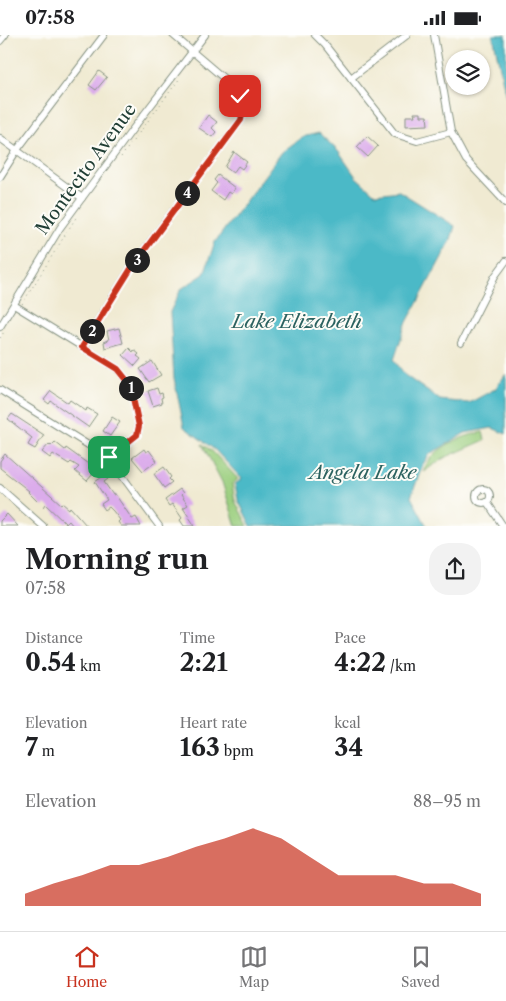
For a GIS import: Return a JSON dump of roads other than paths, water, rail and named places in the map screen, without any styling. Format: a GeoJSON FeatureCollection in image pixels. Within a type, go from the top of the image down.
{"type":"FeatureCollection","features":[{"type":"Feature","properties":{"kind":"street"},"geometry":{"type":"LineString","coordinates":[[0,41],[5,35]]}},
{"type":"Feature","properties":{"kind":"street"},"geometry":{"type":"LineString","coordinates":[[0,177],[17,150],[104,35]]}},
{"type":"Feature","properties":{"kind":"street"},"geometry":{"type":"LineString","coordinates":[[82,347],[138,259],[241,120],[243,110],[240,96],[234,87],[173,35]]}},
{"type":"Feature","properties":{"kind":"street","name":"Montecito Avenue"},"geometry":{"type":"LineString","coordinates":[[0,327],[60,228],[132,129],[205,35]]}},
{"type":"Feature","properties":{"kind":"street"},"geometry":{"type":"LineString","coordinates":[[315,35],[395,134],[417,141],[450,132]]}},
{"type":"Feature","properties":{"kind":"street"},"geometry":{"type":"LineString","coordinates":[[351,78],[407,35]]}},
{"type":"Feature","properties":{"kind":"street"},"geometry":{"type":"LineString","coordinates":[[434,35],[450,132],[466,160],[506,203]]}},
{"type":"Feature","properties":{"kind":"street"},"geometry":{"type":"LineString","coordinates":[[0,138],[82,198]]}},
{"type":"Feature","properties":{"kind":"street"},"geometry":{"type":"LineString","coordinates":[[461,343],[495,276],[506,261]]}},
{"type":"Feature","properties":{"kind":"street"},"geometry":{"type":"LineString","coordinates":[[14,305],[118,369],[130,384],[139,426],[137,435],[109,457]]}},
{"type":"Feature","properties":{"kind":"street"},"geometry":{"type":"LineString","coordinates":[[0,390],[109,457],[159,526]]}},
{"type":"Feature","properties":{"kind":"street"},"geometry":{"type":"LineString","coordinates":[[0,489],[43,526]]}},
{"type":"Feature","properties":{"kind":"street"},"geometry":{"type":"LineString","coordinates":[[487,502],[502,526]]}},
{"type":"Feature","properties":{"kind":"water"},"geometry":{"type":"Polygon","coordinates":[[[493,35],[506,35],[506,97],[493,35]]]}},
{"type":"Feature","properties":{"kind":"water","name":"Lake Elizabeth"},"geometry":{"type":"Polygon","coordinates":[[[319,133],[338,151],[356,177],[375,194],[399,191],[455,226],[450,242],[405,326],[394,360],[406,376],[440,400],[469,403],[495,389],[506,374],[506,434],[492,428],[465,433],[430,454],[423,464],[411,497],[427,526],[251,526],[238,500],[235,484],[242,479],[215,450],[184,427],[174,378],[170,312],[181,289],[204,274],[215,242],[282,152],[302,137],[319,133]]]}},
{"type":"Feature","properties":{"kind":"water label","name":"Angela Lake"},"geometry":{"type":"Point","coordinates":[363,472]}}]}
